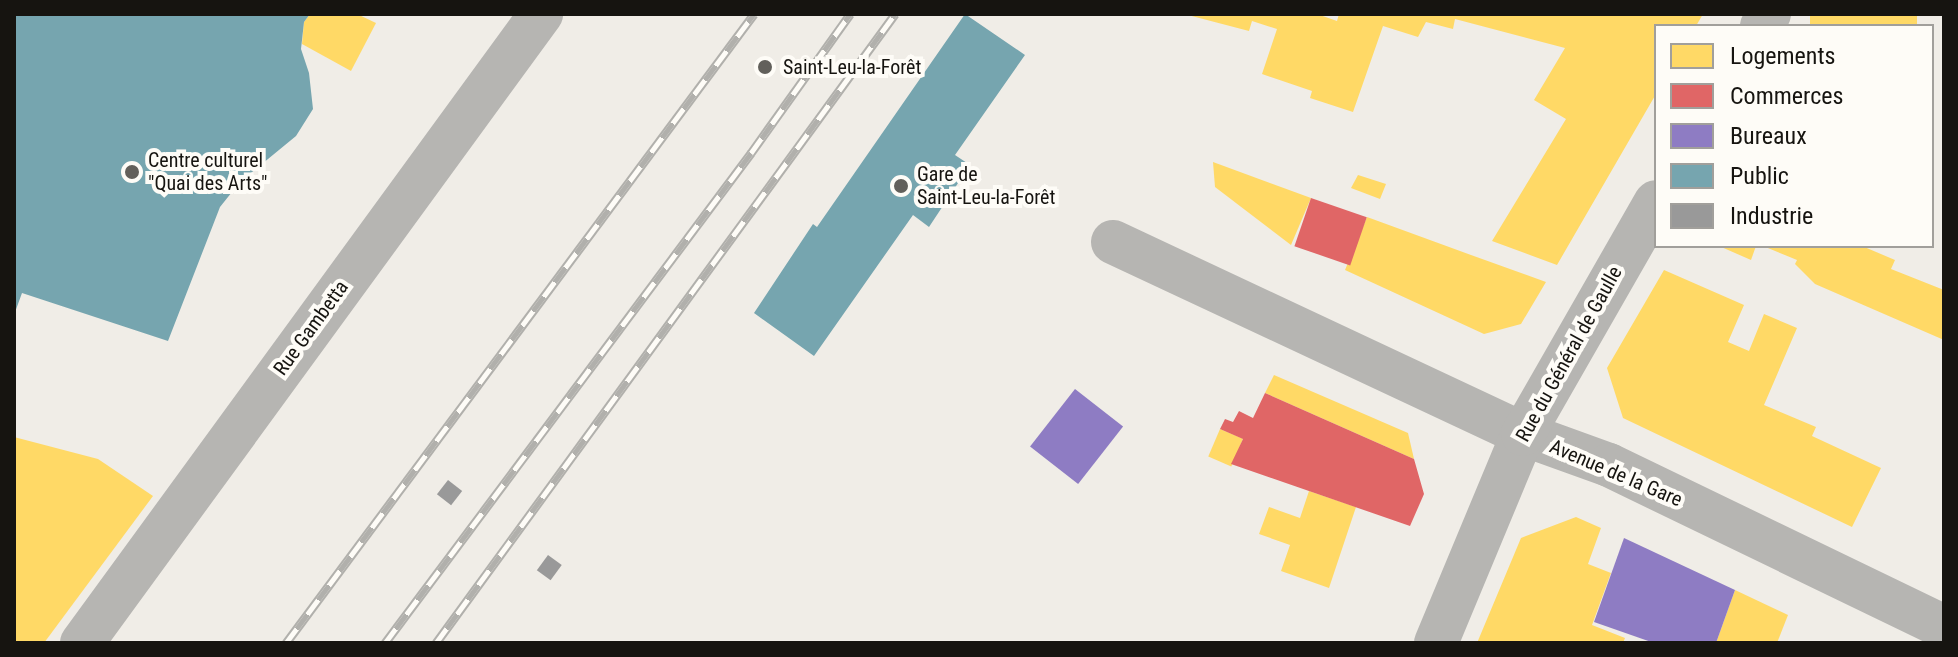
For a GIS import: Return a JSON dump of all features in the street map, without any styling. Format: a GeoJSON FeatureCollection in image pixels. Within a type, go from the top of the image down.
{"type":"FeatureCollection","features":[{"type":"Feature","properties":{"kind":"street","name":"Rue Gambetta"},"geometry":{"type":"LineString","coordinates":[[82,643],[541,14]]}},
{"type":"Feature","properties":{"kind":"street","name":"Rue du Général de Gaulle"},"geometry":{"type":"LineString","coordinates":[[1436,643],[1523,434],[1654,205]]}},
{"type":"Feature","properties":{"kind":"street","name":"Avenue de la Gare"},"geometry":{"type":"LineString","coordinates":[[1113,242],[1523,434],[1609,465],[1944,627]]}},
{"type":"Feature","properties":{"kind":"building: Logements"},"geometry":{"type":"Polygon","coordinates":[[[310,14],[357,14],[376,23],[351,71],[302,44],[304,22],[310,14]]]}},
{"type":"Feature","properties":{"kind":"building: Logements"},"geometry":{"type":"Polygon","coordinates":[[[1184,14],[1317,14],[1337,21],[1339,14],[1703,14],[1697,24],[1654,24],[1654,97],[1557,265],[1492,241],[1566,119],[1534,100],[1565,48],[1455,19],[1453,29],[1426,22],[1418,37],[1383,26],[1353,112],[1310,98],[1312,91],[1262,74],[1277,29],[1252,21],[1249,31],[1184,14]]]}},
{"type":"Feature","properties":{"kind":"building: Logements"},"geometry":{"type":"Polygon","coordinates":[[[1810,14],[1917,14],[1917,24],[1810,24],[1810,14]]]}},
{"type":"Feature","properties":{"kind":"building: Logements"},"geometry":{"type":"Polygon","coordinates":[[[1213,162],[1311,198],[1291,245],[1215,187],[1213,162]]]}},
{"type":"Feature","properties":{"kind":"building: Logements"},"geometry":{"type":"Polygon","coordinates":[[[1358,175],[1386,184],[1380,199],[1351,188],[1358,175]]]}},
{"type":"Feature","properties":{"kind":"building: Logements"},"geometry":{"type":"Polygon","coordinates":[[[1367,217],[1546,282],[1521,324],[1484,334],[1345,270],[1367,217]]]}},
{"type":"Feature","properties":{"kind":"building: Logements"},"geometry":{"type":"Polygon","coordinates":[[[1724,248],[1755,248],[1751,260],[1724,248]]]}},
{"type":"Feature","properties":{"kind":"building: Logements"},"geometry":{"type":"Polygon","coordinates":[[[1768,248],[1867,248],[1895,260],[1891,269],[1944,290],[1944,340],[1815,284],[1795,264],[1797,260],[1768,248]]]}},
{"type":"Feature","properties":{"kind":"building: Logements"},"geometry":{"type":"Polygon","coordinates":[[[1664,270],[1744,305],[1728,342],[1749,351],[1764,314],[1797,328],[1764,405],[1816,427],[1812,436],[1881,468],[1852,527],[1623,418],[1607,368],[1664,270]]]}},
{"type":"Feature","properties":{"kind":"building: Logements"},"geometry":{"type":"Polygon","coordinates":[[[1274,375],[1408,433],[1414,459],[1265,393],[1274,375]]]}},
{"type":"Feature","properties":{"kind":"building: Logements"},"geometry":{"type":"Polygon","coordinates":[[[1220,429],[1243,439],[1231,466],[1208,457],[1220,429]]]}},
{"type":"Feature","properties":{"kind":"building: Logements"},"geometry":{"type":"Polygon","coordinates":[[[14,437],[98,459],[153,496],[44,643],[14,643],[14,437]]]}},
{"type":"Feature","properties":{"kind":"building: Logements"},"geometry":{"type":"Polygon","coordinates":[[[1309,491],[1356,507],[1329,588],[1281,571],[1290,545],[1259,534],[1269,507],[1300,518],[1309,491]]]}},
{"type":"Feature","properties":{"kind":"building: Logements"},"geometry":{"type":"Polygon","coordinates":[[[1576,517],[1601,528],[1588,564],[1611,573],[1592,625],[1625,638],[1623,643],[1477,643],[1521,538],[1576,517]]]}},
{"type":"Feature","properties":{"kind":"building: Logements"},"geometry":{"type":"Polygon","coordinates":[[[1735,590],[1788,615],[1777,643],[1716,643],[1735,590]]]}},
{"type":"Feature","properties":{"kind":"building: Commerces"},"geometry":{"type":"Polygon","coordinates":[[[1311,198],[1367,217],[1350,265],[1294,246],[1311,198]]]}},
{"type":"Feature","properties":{"kind":"building: Commerces"},"geometry":{"type":"Polygon","coordinates":[[[1265,393],[1414,459],[1424,494],[1410,526],[1231,464],[1243,439],[1220,429],[1225,419],[1233,422],[1239,411],[1253,418],[1265,393]]]}},
{"type":"Feature","properties":{"kind":"building: Bureaux"},"geometry":{"type":"Polygon","coordinates":[[[1075,389],[1123,427],[1078,484],[1030,447],[1075,389]]]}},
{"type":"Feature","properties":{"kind":"building: Bureaux"},"geometry":{"type":"Polygon","coordinates":[[[1624,538],[1735,590],[1716,643],[1654,643],[1594,622],[1624,538]]]}},
{"type":"Feature","properties":{"kind":"building: Public","name":"Centre culturel \"Quai des Arts\""},"geometry":{"type":"Polygon","coordinates":[[[14,14],[310,14],[304,22],[301,49],[309,73],[313,109],[296,136],[240,182],[220,207],[168,341],[22,293],[14,315],[14,14]]]}},
{"type":"Feature","properties":{"kind":"building: Public","name":"Gare de Saint-Leu-la-Forêt"},"geometry":{"type":"Polygon","coordinates":[[[965,14],[1025,55],[955,155],[970,165],[929,227],[913,215],[814,356],[754,313],[813,224],[817,227],[965,14]]]}},
{"type":"Feature","properties":{"kind":"building: Industrie"},"geometry":{"type":"Polygon","coordinates":[[[448,480],[462,491],[451,505],[437,494],[448,480]]]}},
{"type":"Feature","properties":{"kind":"building: Industrie"},"geometry":{"type":"Polygon","coordinates":[[[548,555],[562,565],[551,580],[537,570],[548,555]]]}},
{"type":"Feature","properties":{"kind":"railway"},"geometry":{"type":"LineString","coordinates":[[286,643],[754,14]]}},
{"type":"Feature","properties":{"kind":"railway"},"geometry":{"type":"LineString","coordinates":[[385,643],[751,153],[850,14]]}},
{"type":"Feature","properties":{"kind":"railway"},"geometry":{"type":"LineString","coordinates":[[436,643],[895,14]]}},
{"type":"Feature","properties":{"kind":"place","name":"Saint-Leu-la-Forêt"},"geometry":{"type":"Point","coordinates":[765,67]}},
{"type":"Feature","properties":{"kind":"place","name":"Centre culturel \"Quai des Arts\""},"geometry":{"type":"Point","coordinates":[132,172]}},
{"type":"Feature","properties":{"kind":"place","name":"Gare de Saint-Leu-la-Forêt"},"geometry":{"type":"Point","coordinates":[901,186]}}]}
